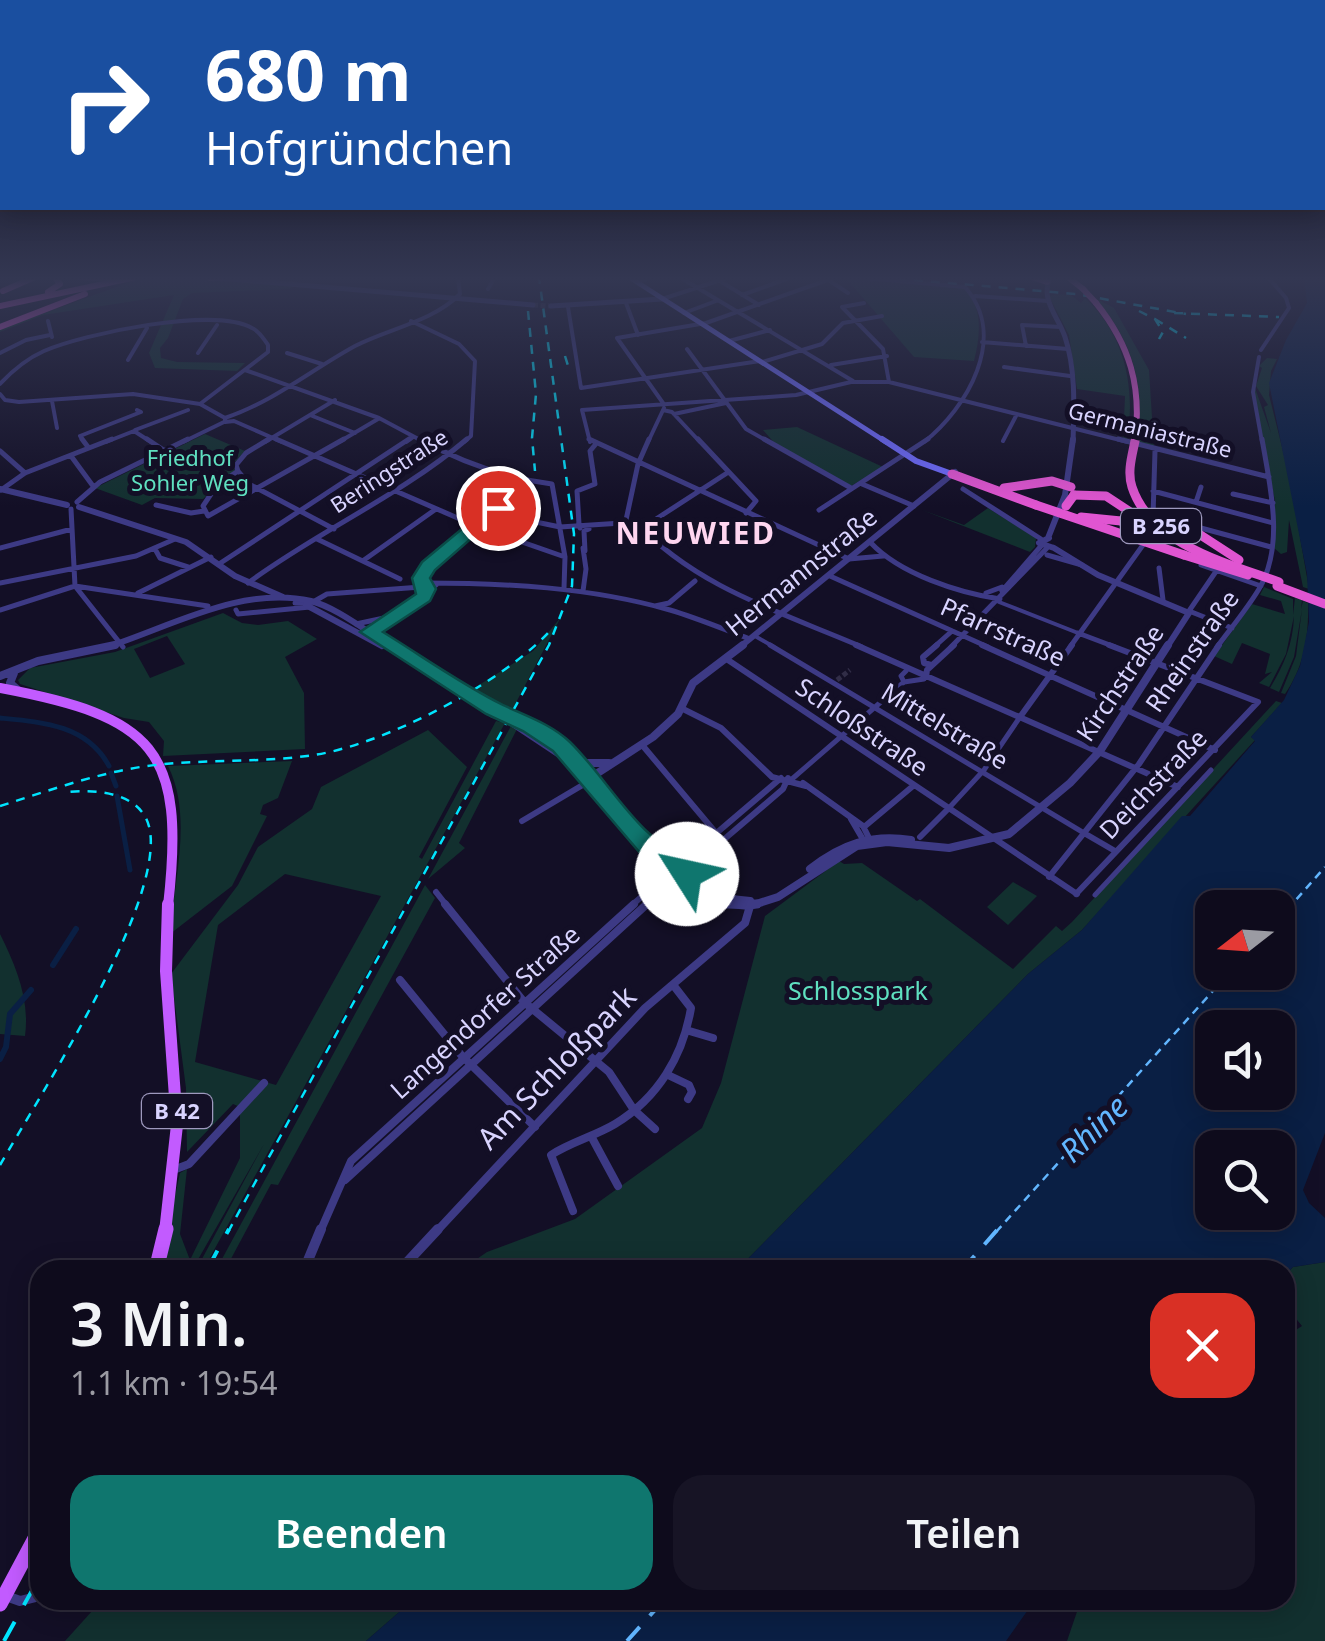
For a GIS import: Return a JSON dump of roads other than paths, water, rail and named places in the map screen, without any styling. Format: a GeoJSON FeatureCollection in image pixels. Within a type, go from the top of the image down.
{"type":"FeatureCollection","features":[{"type":"Feature","properties":{"kind":"highway","name":"B 256"},"geometry":{"type":"LineString","coordinates":[[1128,354],[1136,372],[1140,398],[1124,472],[1126,488],[1139,510],[1162,532],[1196,553],[1325,601]]}},
{"type":"Feature","properties":{"kind":"highway","name":"B 256"},"geometry":{"type":"LineString","coordinates":[[1132,441],[1131,483],[1138,500],[1154,520],[1205,554],[1325,601]]}},
{"type":"Feature","properties":{"kind":"highway"},"geometry":{"type":"LineString","coordinates":[[949,477],[1015,489],[1039,479],[1108,496],[1162,532]]}},
{"type":"Feature","properties":{"kind":"highway"},"geometry":{"type":"LineString","coordinates":[[949,477],[971,481],[1248,575]]}},
{"type":"Feature","properties":{"kind":"highway"},"geometry":{"type":"LineString","coordinates":[[1037,503],[1027,491],[1028,486],[1065,486]]}},
{"type":"Feature","properties":{"kind":"highway"},"geometry":{"type":"LineString","coordinates":[[1062,513],[1065,486]]}},
{"type":"Feature","properties":{"kind":"highway"},"geometry":{"type":"LineString","coordinates":[[996,487],[1092,520],[1178,526],[1279,582]]}},
{"type":"Feature","properties":{"kind":"main road"},"geometry":{"type":"LineString","coordinates":[[748,354],[922,464],[949,477]]}},
{"type":"Feature","properties":{"kind":"main road"},"geometry":{"type":"LineString","coordinates":[[907,454],[949,477]]}},
{"type":"Feature","properties":{"kind":"main road","name":"B 42"},"geometry":{"type":"LineString","coordinates":[[0,685],[77,708]]}},
{"type":"Feature","properties":{"kind":"main road","name":"B 42"},"geometry":{"type":"LineString","coordinates":[[0,685],[114,722],[144,743],[158,759],[171,792],[173,829],[165,952],[177,1100],[176,1168],[158,1260]]}},
{"type":"Feature","properties":{"kind":"main road"},"geometry":{"type":"LineString","coordinates":[[2,1600],[30,1548]]}},
{"type":"Feature","properties":{"kind":"street"},"geometry":{"type":"LineString","coordinates":[[0,384],[3,374],[36,354]]}},
{"type":"Feature","properties":{"kind":"street"},"geometry":{"type":"LineString","coordinates":[[128,360],[132,354]]}},
{"type":"Feature","properties":{"kind":"street"},"geometry":{"type":"LineString","coordinates":[[201,404],[266,354]]}},
{"type":"Feature","properties":{"kind":"street"},"geometry":{"type":"LineString","coordinates":[[289,354],[322,364]]}},
{"type":"Feature","properties":{"kind":"street"},"geometry":{"type":"LineString","coordinates":[[117,647],[75,586],[74,506],[93,486],[225,420],[235,419],[344,354]]}},
{"type":"Feature","properties":{"kind":"street","name":"Beringstraße"},"geometry":{"type":"LineString","coordinates":[[248,583],[282,556],[334,529],[450,456],[471,436],[475,361],[468,354]]}},
{"type":"Feature","properties":{"kind":"street"},"geometry":{"type":"LineString","coordinates":[[575,354],[581,388],[761,362],[792,354]]}},
{"type":"Feature","properties":{"kind":"street"},"geometry":{"type":"LineString","coordinates":[[627,354],[663,406],[756,501],[746,512]]}},
{"type":"Feature","properties":{"kind":"street"},"geometry":{"type":"LineString","coordinates":[[690,354],[740,423],[755,436],[850,488]]}},
{"type":"Feature","properties":{"kind":"street"},"geometry":{"type":"LineString","coordinates":[[811,354],[854,382]]}},
{"type":"Feature","properties":{"kind":"street"},"geometry":{"type":"LineString","coordinates":[[886,354],[889,382]]}},
{"type":"Feature","properties":{"kind":"street"},"geometry":{"type":"LineString","coordinates":[[819,510],[950,423],[966,400],[979,354]]}},
{"type":"Feature","properties":{"kind":"street"},"geometry":{"type":"LineString","coordinates":[[1065,486],[1072,466],[1068,354]]}},
{"type":"Feature","properties":{"kind":"street","name":"Rheinstraße"},"geometry":{"type":"LineString","coordinates":[[1049,877],[1136,766],[1261,586],[1271,546],[1274,503],[1253,392],[1260,354]]}},
{"type":"Feature","properties":{"kind":"street"},"geometry":{"type":"LineString","coordinates":[[830,366],[888,356]]}},
{"type":"Feature","properties":{"kind":"street"},"geometry":{"type":"LineString","coordinates":[[1004,367],[1070,376]]}},
{"type":"Feature","properties":{"kind":"street"},"geometry":{"type":"LineString","coordinates":[[245,370],[379,418],[450,456],[528,482],[552,484],[565,557],[564,588]]}},
{"type":"Feature","properties":{"kind":"street","name":"Germaniastraße"},"geometry":{"type":"LineString","coordinates":[[726,401],[811,394],[854,382],[889,382],[1268,477]]}},
{"type":"Feature","properties":{"kind":"street"},"geometry":{"type":"LineString","coordinates":[[0,394],[3,401],[133,394],[201,404],[225,420]]}},
{"type":"Feature","properties":{"kind":"street"},"geometry":{"type":"LineString","coordinates":[[52,400],[58,428]]}},
{"type":"Feature","properties":{"kind":"street"},"geometry":{"type":"LineString","coordinates":[[334,529],[259,489],[238,471],[237,462],[268,437],[335,400]]}},
{"type":"Feature","properties":{"kind":"street"},"geometry":{"type":"LineString","coordinates":[[583,591],[585,551],[578,490],[596,483],[585,408],[726,401]]}},
{"type":"Feature","properties":{"kind":"street"},"geometry":{"type":"LineString","coordinates":[[674,414],[726,401]]}},
{"type":"Feature","properties":{"kind":"street"},"geometry":{"type":"LineString","coordinates":[[626,521],[638,464],[663,406]]}},
{"type":"Feature","properties":{"kind":"street"},"geometry":{"type":"LineString","coordinates":[[89,448],[78,438],[141,412],[138,410]]}},
{"type":"Feature","properties":{"kind":"street"},"geometry":{"type":"LineString","coordinates":[[0,498],[2,490],[24,473],[188,410]]}},
{"type":"Feature","properties":{"kind":"street"},"geometry":{"type":"LineString","coordinates":[[309,414],[355,432]]}},
{"type":"Feature","properties":{"kind":"street"},"geometry":{"type":"LineString","coordinates":[[1003,441],[1016,414]]}},
{"type":"Feature","properties":{"kind":"street"},"geometry":{"type":"LineString","coordinates":[[130,416],[144,427]]}},
{"type":"Feature","properties":{"kind":"street"},"geometry":{"type":"LineString","coordinates":[[204,511],[210,516],[379,418]]}},
{"type":"Feature","properties":{"kind":"street"},"geometry":{"type":"LineString","coordinates":[[235,419],[268,437],[476,526],[565,557]]}},
{"type":"Feature","properties":{"kind":"street"},"geometry":{"type":"LineString","coordinates":[[134,431],[164,451]]}},
{"type":"Feature","properties":{"kind":"street"},"geometry":{"type":"LineString","coordinates":[[219,564],[414,436]]}},
{"type":"Feature","properties":{"kind":"street"},"geometry":{"type":"LineString","coordinates":[[592,444],[850,558],[884,556]]}},
{"type":"Feature","properties":{"kind":"street"},"geometry":{"type":"LineString","coordinates":[[920,837],[982,772],[1143,545],[1152,515],[1155,450]]}},
{"type":"Feature","properties":{"kind":"street"},"geometry":{"type":"LineString","coordinates":[[0,451],[24,473]]}},
{"type":"Feature","properties":{"kind":"street"},"geometry":{"type":"LineString","coordinates":[[70,455],[93,486]]}},
{"type":"Feature","properties":{"kind":"street"},"geometry":{"type":"LineString","coordinates":[[204,511],[207,496],[238,471]]}},
{"type":"Feature","properties":{"kind":"street"},"geometry":{"type":"LineString","coordinates":[[582,526],[657,520],[728,473]]}},
{"type":"Feature","properties":{"kind":"street","name":"Hermannstraße"},"geometry":{"type":"LineString","coordinates":[[589,780],[643,746],[681,708],[689,687],[949,477]]}},
{"type":"Feature","properties":{"kind":"street"},"geometry":{"type":"LineString","coordinates":[[427,586],[417,576],[528,482]]}},
{"type":"Feature","properties":{"kind":"street"},"geometry":{"type":"LineString","coordinates":[[860,484],[914,506]]}},
{"type":"Feature","properties":{"kind":"street"},"geometry":{"type":"LineString","coordinates":[[1196,502],[1201,487]]}},
{"type":"Feature","properties":{"kind":"street"},"geometry":{"type":"LineString","coordinates":[[2,490],[74,506],[175,539],[211,557],[248,583],[292,601]]}},
{"type":"Feature","properties":{"kind":"street"},"geometry":{"type":"LineString","coordinates":[[963,490],[1082,566],[1232,628]]}},
{"type":"Feature","properties":{"kind":"street"},"geometry":{"type":"LineString","coordinates":[[1153,491],[1273,522]]}},
{"type":"Feature","properties":{"kind":"street"},"geometry":{"type":"LineString","coordinates":[[1232,494],[1274,503]]}},
{"type":"Feature","properties":{"kind":"street"},"geometry":{"type":"LineString","coordinates":[[156,505],[191,514],[204,511]]}},
{"type":"Feature","properties":{"kind":"street"},"geometry":{"type":"LineString","coordinates":[[364,560],[436,509]]}},
{"type":"Feature","properties":{"kind":"street"},"geometry":{"type":"LineString","coordinates":[[995,599],[1047,545],[1062,513]]}},
{"type":"Feature","properties":{"kind":"street"},"geometry":{"type":"LineString","coordinates":[[492,514],[560,526],[657,520]]}},
{"type":"Feature","properties":{"kind":"street"},"geometry":{"type":"LineString","coordinates":[[1152,515],[1271,546]]}},
{"type":"Feature","properties":{"kind":"street"},"geometry":{"type":"LineString","coordinates":[[649,536],[657,520]]}},
{"type":"Feature","properties":{"kind":"street"},"geometry":{"type":"LineString","coordinates":[[636,522],[708,581],[1136,766],[1178,788]]}},
{"type":"Feature","properties":{"kind":"street"},"geometry":{"type":"LineString","coordinates":[[582,526],[629,526],[649,536]]}},
{"type":"Feature","properties":{"kind":"street"},"geometry":{"type":"LineString","coordinates":[[0,548],[72,529]]}},
{"type":"Feature","properties":{"kind":"street"},"geometry":{"type":"LineString","coordinates":[[0,583],[36,571],[155,549],[175,539]]}},
{"type":"Feature","properties":{"kind":"street"},"geometry":{"type":"LineString","coordinates":[[316,539],[400,579]]}},
{"type":"Feature","properties":{"kind":"street"},"geometry":{"type":"LineString","coordinates":[[870,543],[884,556],[955,586],[1197,676]]}},
{"type":"Feature","properties":{"kind":"street"},"geometry":{"type":"LineString","coordinates":[[933,665],[925,664],[922,657],[975,625],[1007,583],[1047,545]]}},
{"type":"Feature","properties":{"kind":"street"},"geometry":{"type":"LineString","coordinates":[[1143,545],[1261,586]]}},
{"type":"Feature","properties":{"kind":"street"},"geometry":{"type":"LineString","coordinates":[[155,549],[160,558],[188,568]]}},
{"type":"Feature","properties":{"kind":"street"},"geometry":{"type":"LineString","coordinates":[[137,594],[211,557]]}},
{"type":"Feature","properties":{"kind":"street"},"geometry":{"type":"LineString","coordinates":[[1160,568],[1163,600]]}},
{"type":"Feature","properties":{"kind":"street","name":"Kirchstraße"},"geometry":{"type":"LineString","coordinates":[[993,839],[1009,834],[1100,752],[1217,570]]}},
{"type":"Feature","properties":{"kind":"street"},"geometry":{"type":"LineString","coordinates":[[695,573],[695,582]]}},
{"type":"Feature","properties":{"kind":"street","name":"Pfarrstraße"},"geometry":{"type":"LineString","coordinates":[[830,576],[1214,750]]}},
{"type":"Feature","properties":{"kind":"street"},"geometry":{"type":"LineString","coordinates":[[670,606],[695,582],[708,581]]}},
{"type":"Feature","properties":{"kind":"street"},"geometry":{"type":"LineString","coordinates":[[995,599],[1007,583]]}},
{"type":"Feature","properties":{"kind":"street"},"geometry":{"type":"LineString","coordinates":[[0,610],[75,586],[208,606]]}},
{"type":"Feature","properties":{"kind":"street"},"geometry":{"type":"LineString","coordinates":[[365,632],[417,598],[427,586]]}},
{"type":"Feature","properties":{"kind":"street"},"geometry":{"type":"LineString","coordinates":[[365,632],[424,597],[427,586]]}},
{"type":"Feature","properties":{"kind":"street"},"geometry":{"type":"LineString","coordinates":[[239,607],[238,614],[312,604],[327,594],[427,586],[564,588],[651,606],[670,606],[752,638]]}},
{"type":"Feature","properties":{"kind":"street"},"geometry":{"type":"LineString","coordinates":[[268,592],[274,602]]}},
{"type":"Feature","properties":{"kind":"street"},"geometry":{"type":"LineString","coordinates":[[0,685],[38,664],[117,647],[239,607],[292,601],[312,604],[365,632]]}},
{"type":"Feature","properties":{"kind":"street"},"geometry":{"type":"LineString","coordinates":[[312,604],[497,711],[535,728],[579,766],[654,870],[650,896],[679,890],[726,905],[750,906],[778,897],[840,854],[868,840],[944,848],[993,839]]}},
{"type":"Feature","properties":{"kind":"street"},"geometry":{"type":"LineString","coordinates":[[356,624],[384,618]]}},
{"type":"Feature","properties":{"kind":"street"},"geometry":{"type":"LineString","coordinates":[[926,678],[958,634]]}},
{"type":"Feature","properties":{"kind":"street","name":"Mittelstraße"},"geometry":{"type":"LineString","coordinates":[[752,638],[875,707],[1115,852]]}},
{"type":"Feature","properties":{"kind":"street"},"geometry":{"type":"LineString","coordinates":[[0,685],[36,660],[117,647]]}},
{"type":"Feature","properties":{"kind":"street","name":"Schloßstraße"},"geometry":{"type":"LineString","coordinates":[[725,658],[914,785],[978,833]]}},
{"type":"Feature","properties":{"kind":"street"},"geometry":{"type":"LineString","coordinates":[[904,682],[901,676],[906,671]]}},
{"type":"Feature","properties":{"kind":"street"},"geometry":{"type":"LineString","coordinates":[[14,674],[10,684],[22,692]]}},
{"type":"Feature","properties":{"kind":"street","name":"Deichstraße"},"geometry":{"type":"LineString","coordinates":[[1049,877],[1082,898],[1115,852],[1258,702],[1197,676]]}},
{"type":"Feature","properties":{"kind":"street","name":"Langendorfer Straße"},"geometry":{"type":"LineString","coordinates":[[675,873],[783,789],[785,779],[904,682],[926,678]]}},
{"type":"Feature","properties":{"kind":"street"},"geometry":{"type":"LineString","coordinates":[[681,708],[721,728],[765,771],[806,786],[864,827],[868,840]]}},
{"type":"Feature","properties":{"kind":"street"},"geometry":{"type":"LineString","coordinates":[[643,746],[716,834]]}},
{"type":"Feature","properties":{"kind":"street"},"geometry":{"type":"LineString","coordinates":[[579,766],[598,766],[628,756]]}},
{"type":"Feature","properties":{"kind":"street"},"geometry":{"type":"LineString","coordinates":[[1095,895],[1210,770]]}},
{"type":"Feature","properties":{"kind":"street"},"geometry":{"type":"LineString","coordinates":[[522,821],[589,780]]}},
{"type":"Feature","properties":{"kind":"street"},"geometry":{"type":"LineString","coordinates":[[589,780],[675,873],[722,898],[760,899],[782,890],[838,846],[868,840],[940,844],[978,833],[1049,877]]}},
{"type":"Feature","properties":{"kind":"street"},"geometry":{"type":"LineString","coordinates":[[864,827],[914,785]]}},
{"type":"Feature","properties":{"kind":"street"},"geometry":{"type":"LineString","coordinates":[[850,819],[868,840]]}},
{"type":"Feature","properties":{"kind":"street","name":"Langendorfer Straße"},"geometry":{"type":"LineString","coordinates":[[341,1184],[473,1066],[705,844],[738,821]]}},
{"type":"Feature","properties":{"kind":"street"},"geometry":{"type":"LineString","coordinates":[[634,839],[706,898]]}},
{"type":"Feature","properties":{"kind":"street"},"geometry":{"type":"LineString","coordinates":[[649,848],[674,856],[705,844]]}},
{"type":"Feature","properties":{"kind":"street"},"geometry":{"type":"LineString","coordinates":[[436,892],[524,1002],[615,1080],[634,1110],[656,1128]]}},
{"type":"Feature","properties":{"kind":"street","name":"Langendorfer Straße"},"geometry":{"type":"LineString","coordinates":[[308,1260],[351,1162],[462,1056],[650,896]]}},
{"type":"Feature","properties":{"kind":"street","name":"Am Schloßpark"},"geometry":{"type":"LineString","coordinates":[[409,1260],[645,1008],[746,923],[750,906]]}},
{"type":"Feature","properties":{"kind":"street"},"geometry":{"type":"LineString","coordinates":[[400,980],[462,1056],[535,1127]]}},
{"type":"Feature","properties":{"kind":"street"},"geometry":{"type":"LineString","coordinates":[[573,1212],[550,1158],[576,1139],[591,1136],[634,1110],[668,1075],[691,1008],[674,986]]}},
{"type":"Feature","properties":{"kind":"street"},"geometry":{"type":"LineString","coordinates":[[686,1030],[713,1038]]}},
{"type":"Feature","properties":{"kind":"street"},"geometry":{"type":"LineString","coordinates":[[668,1075],[689,1085],[692,1092],[688,1099]]}},
{"type":"Feature","properties":{"kind":"street"},"geometry":{"type":"LineString","coordinates":[[176,1168],[188,1164],[264,1083]]}},
{"type":"Feature","properties":{"kind":"street"},"geometry":{"type":"LineString","coordinates":[[591,1136],[618,1186]]}},
{"type":"Feature","properties":{"kind":"street"},"geometry":{"type":"LineString","coordinates":[[2,1600],[30,1598]]}},
{"type":"Feature","properties":{"kind":"water","name":"Rhine"},"geometry":{"type":"Polygon","coordinates":[[[1281,354],[1325,354],[1325,1133],[1303,1190],[1309,1203],[1325,1218],[1325,1262],[1295,1267],[1295,1260],[747,1260],[1028,974],[1082,930],[1182,816],[1190,816],[1255,741],[1251,737],[1284,700],[1300,666],[1309,622],[1307,574],[1269,383],[1281,354]]]}},
{"type":"Feature","properties":{"kind":"water"},"geometry":{"type":"Polygon","coordinates":[[[402,1610],[1028,1610],[1006,1641],[366,1641],[402,1610]]]}},
{"type":"Feature","properties":{"kind":"waterway"},"geometry":{"type":"LineString","coordinates":[[0,718],[47,724],[76,734],[100,752],[109,766]]}},
{"type":"Feature","properties":{"kind":"waterway"},"geometry":{"type":"LineString","coordinates":[[111,773],[116,786]]}},
{"type":"Feature","properties":{"kind":"waterway"},"geometry":{"type":"LineString","coordinates":[[117,796],[130,870]]}},
{"type":"Feature","properties":{"kind":"waterway"},"geometry":{"type":"LineString","coordinates":[[53,965],[76,929]]}},
{"type":"Feature","properties":{"kind":"waterway"},"geometry":{"type":"LineString","coordinates":[[0,1059],[6,1047],[10,1014],[31,990]]}},
{"type":"Feature","properties":{"kind":"tunnel"},"geometry":{"type":"LineString","coordinates":[[837,680],[850,670]]}},
{"type":"Feature","properties":{"kind":"railway"},"geometry":{"type":"LineString","coordinates":[[532,354],[535,471]]}},
{"type":"Feature","properties":{"kind":"railway"},"geometry":{"type":"LineString","coordinates":[[228,1232],[549,645],[572,586],[574,534],[549,354]]}},
{"type":"Feature","properties":{"kind":"railway"},"geometry":{"type":"LineString","coordinates":[[565,356],[570,372]]}},
{"type":"Feature","properties":{"kind":"railway"},"geometry":{"type":"LineString","coordinates":[[0,806],[128,769],[307,756],[368,741],[469,693],[548,633]]}},
{"type":"Feature","properties":{"kind":"railway"},"geometry":{"type":"LineString","coordinates":[[0,1165],[68,1049],[118,952],[149,864],[150,831],[139,808],[106,793],[68,792]]}},
{"type":"Feature","properties":{"kind":"railway"},"geometry":{"type":"LineString","coordinates":[[212,1260],[229,1229]]}},
{"type":"Feature","properties":{"kind":"railway"},"geometry":{"type":"LineString","coordinates":[[4,1641],[30,1594]]}},
{"type":"Feature","properties":{"kind":"district","name":"NEUWIED"},"geometry":{"type":"Point","coordinates":[696,534]}},
{"type":"Feature","properties":{"kind":"park label","name":"Friedhof Sohler Weg"},"geometry":{"type":"Point","coordinates":[190,470]}},
{"type":"Feature","properties":{"kind":"park label","name":"Schlosspark"},"geometry":{"type":"Point","coordinates":[858,991]}}]}
